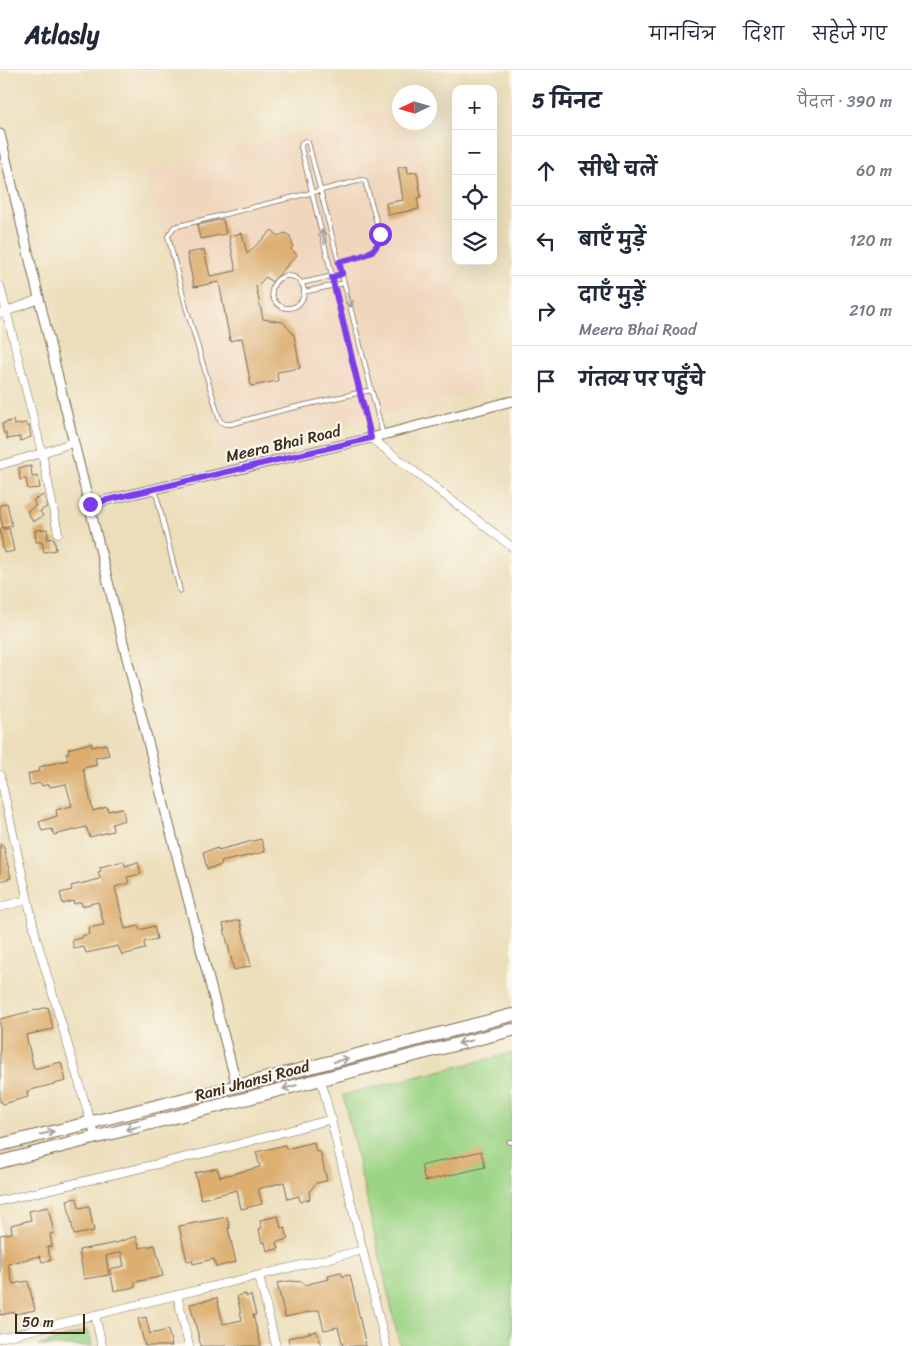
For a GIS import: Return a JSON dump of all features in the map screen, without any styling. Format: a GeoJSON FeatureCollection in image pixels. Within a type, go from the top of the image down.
{"type":"FeatureCollection","features":[{"type":"Feature","properties":{"kind":"highway","name":"Rani Jhansi Road"},"geometry":{"type":"LineString","coordinates":[[0,1145],[512,1015]]}},
{"type":"Feature","properties":{"kind":"highway","name":"Rani Jhansi Road"},"geometry":{"type":"LineString","coordinates":[[0,1162],[512,1030]]}},
{"type":"Feature","properties":{"kind":"street"},"geometry":{"type":"LineString","coordinates":[[0,134],[165,813],[237,1086]]}},
{"type":"Feature","properties":{"kind":"street"},"geometry":{"type":"LineString","coordinates":[[0,286],[4,313],[42,453],[58,533]]}},
{"type":"Feature","properties":{"kind":"street"},"geometry":{"type":"LineString","coordinates":[[4,313],[39,299]]}},
{"type":"Feature","properties":{"kind":"street","name":"Meera Bhai Road"},"geometry":{"type":"LineString","coordinates":[[90,504],[371,438],[512,401]]}},
{"type":"Feature","properties":{"kind":"street"},"geometry":{"type":"LineString","coordinates":[[371,438],[512,547]]}},
{"type":"Feature","properties":{"kind":"street"},"geometry":{"type":"LineString","coordinates":[[0,465],[74,442]]}},
{"type":"Feature","properties":{"kind":"street"},"geometry":{"type":"LineString","coordinates":[[0,775],[37,940],[96,1137]]}},
{"type":"Feature","properties":{"kind":"street"},"geometry":{"type":"LineString","coordinates":[[0,907],[28,900]]}},
{"type":"Feature","properties":{"kind":"street"},"geometry":{"type":"LineString","coordinates":[[321,1079],[386,1346]]}},
{"type":"Feature","properties":{"kind":"street"},"geometry":{"type":"LineString","coordinates":[[0,1201],[221,1150],[332,1120]]}},
{"type":"Feature","properties":{"kind":"street"},"geometry":{"type":"LineString","coordinates":[[0,1338],[363,1250]]}},
{"type":"Feature","properties":{"kind":"street"},"geometry":{"type":"LineString","coordinates":[[259,1276],[276,1346]]}},
{"type":"Feature","properties":{"kind":"street"},"geometry":{"type":"LineString","coordinates":[[177,1295],[189,1346]]}},
{"type":"Feature","properties":{"kind":"street"},"geometry":{"type":"LineString","coordinates":[[95,1315],[102,1346]]}},
{"type":"Feature","properties":{"kind":"lane"},"geometry":{"type":"LineString","coordinates":[[371,438],[301,147],[305,141],[308,142],[383,435]]}},
{"type":"Feature","properties":{"kind":"lane"},"geometry":{"type":"LineString","coordinates":[[328,260],[338,260],[373,252],[378,246],[380,234],[365,180],[174,227],[168,236],[186,307],[220,421],[225,424],[231,424],[372,390]]}},
{"type":"Feature","properties":{"kind":"lane"},"geometry":{"type":"LineString","coordinates":[[301,283],[342,274]]}},
{"type":"Feature","properties":{"kind":"lane"},"geometry":{"type":"LineString","coordinates":[[292,277],[301,283],[304,292],[300,303],[291,308],[280,306],[274,299],[272,289],[282,278],[292,277]]}},
{"type":"Feature","properties":{"kind":"lane"},"geometry":{"type":"LineString","coordinates":[[304,292],[344,283]]}},
{"type":"Feature","properties":{"kind":"lane"},"geometry":{"type":"LineString","coordinates":[[155,489],[180,591]]}},
{"type":"Feature","properties":{"kind":"shaded area"},"geometry":{"type":"Polygon","coordinates":[[[392,111],[392,130],[416,130],[482,389],[388,414],[383,410],[365,415],[361,421],[221,455],[146,171],[392,111]]]}},
{"type":"Feature","properties":{"kind":"green space"},"geometry":{"type":"Polygon","coordinates":[[[512,1053],[512,1346],[400,1346],[343,1095],[512,1053]]]}},
{"type":"Feature","properties":{"kind":"green space"},"geometry":{"type":"Polygon","coordinates":[[[88,1330],[92,1346],[38,1346],[88,1330]]]}},
{"type":"Feature","properties":{"kind":"building"},"geometry":{"type":"Polygon","coordinates":[[[407,166],[408,173],[417,172],[421,197],[417,198],[419,209],[388,215],[386,203],[403,200],[398,168],[407,166]]]}},
{"type":"Feature","properties":{"kind":"building"},"geometry":{"type":"Polygon","coordinates":[[[223,219],[226,234],[200,239],[197,225],[223,219]]]}},
{"type":"Feature","properties":{"kind":"building"},"geometry":{"type":"Polygon","coordinates":[[[272,230],[278,236],[285,233],[290,236],[293,246],[291,249],[297,255],[272,282],[266,277],[256,287],[263,319],[283,322],[294,335],[300,368],[277,372],[278,381],[251,386],[242,338],[230,341],[219,282],[194,287],[187,253],[204,250],[210,276],[236,271],[229,236],[242,233],[247,254],[272,230]]]}},
{"type":"Feature","properties":{"kind":"building"},"geometry":{"type":"Polygon","coordinates":[[[13,420],[14,425],[26,423],[29,426],[31,437],[20,441],[20,437],[7,439],[2,424],[13,420]]]}},
{"type":"Feature","properties":{"kind":"building"},"geometry":{"type":"Polygon","coordinates":[[[31,466],[32,477],[38,476],[40,488],[28,489],[26,479],[20,480],[19,468],[31,466]]]}},
{"type":"Feature","properties":{"kind":"building"},"geometry":{"type":"Polygon","coordinates":[[[44,495],[47,507],[40,511],[43,516],[33,522],[27,511],[36,506],[33,500],[44,495]]]}},
{"type":"Feature","properties":{"kind":"building"},"geometry":{"type":"Polygon","coordinates":[[[7,503],[12,526],[3,528],[0,505],[7,503]]]}},
{"type":"Feature","properties":{"kind":"building"},"geometry":{"type":"Polygon","coordinates":[[[9,528],[14,551],[4,553],[0,530],[9,528]]]}},
{"type":"Feature","properties":{"kind":"building"},"geometry":{"type":"Polygon","coordinates":[[[47,529],[48,539],[54,538],[56,550],[44,552],[42,542],[36,542],[35,530],[47,529]]]}},
{"type":"Feature","properties":{"kind":"building"},"geometry":{"type":"Polygon","coordinates":[[[91,743],[92,747],[106,744],[109,755],[95,758],[97,765],[83,768],[93,811],[107,807],[108,811],[122,808],[125,820],[112,824],[113,831],[90,837],[86,827],[54,835],[52,829],[42,831],[39,822],[57,816],[56,810],[72,806],[66,784],[50,787],[49,784],[42,786],[41,783],[30,785],[28,774],[40,771],[39,767],[68,760],[66,753],[69,753],[68,749],[91,743]]]}},
{"type":"Feature","properties":{"kind":"building"},"geometry":{"type":"Polygon","coordinates":[[[261,839],[265,852],[221,862],[222,865],[207,869],[203,852],[261,839]]]}},
{"type":"Feature","properties":{"kind":"building"},"geometry":{"type":"Polygon","coordinates":[[[0,845],[3,845],[11,878],[0,881],[0,845]]]}},
{"type":"Feature","properties":{"kind":"building"},"geometry":{"type":"Polygon","coordinates":[[[124,861],[125,866],[138,862],[141,874],[127,877],[129,883],[115,887],[125,929],[139,926],[140,930],[154,926],[157,939],[144,942],[145,949],[122,955],[118,946],[86,953],[84,947],[74,949],[72,940],[89,934],[88,928],[104,925],[98,902],[82,906],[81,902],[74,904],[73,901],[63,904],[60,893],[72,890],[71,886],[100,879],[98,872],[101,871],[100,867],[124,861]]]}},
{"type":"Feature","properties":{"kind":"building"},"geometry":{"type":"Polygon","coordinates":[[[240,920],[251,966],[234,970],[223,924],[240,920]]]}},
{"type":"Feature","properties":{"kind":"building"},"geometry":{"type":"Polygon","coordinates":[[[48,1007],[53,1029],[26,1035],[34,1069],[61,1062],[66,1081],[27,1091],[28,1097],[3,1104],[0,1102],[0,1019],[48,1007]]]}},
{"type":"Feature","properties":{"kind":"building"},"geometry":{"type":"Polygon","coordinates":[[[314,1142],[316,1152],[320,1151],[327,1181],[316,1183],[309,1192],[310,1199],[300,1202],[299,1196],[288,1199],[284,1182],[258,1189],[262,1204],[241,1209],[237,1190],[201,1199],[195,1173],[217,1168],[220,1177],[260,1167],[256,1152],[285,1145],[286,1149],[314,1142]]]}},
{"type":"Feature","properties":{"kind":"building"},"geometry":{"type":"Polygon","coordinates":[[[481,1151],[485,1167],[425,1181],[421,1166],[481,1151]]]}},
{"type":"Feature","properties":{"kind":"building"},"geometry":{"type":"Polygon","coordinates":[[[77,1198],[79,1208],[89,1206],[94,1231],[74,1235],[67,1200],[77,1198]]]}},
{"type":"Feature","properties":{"kind":"building"},"geometry":{"type":"Polygon","coordinates":[[[48,1207],[54,1233],[50,1234],[52,1246],[47,1247],[51,1260],[42,1262],[40,1256],[8,1264],[13,1284],[28,1281],[35,1310],[0,1315],[0,1235],[12,1233],[11,1225],[31,1220],[29,1211],[48,1207]]]}},
{"type":"Feature","properties":{"kind":"building"},"geometry":{"type":"Polygon","coordinates":[[[278,1216],[281,1228],[285,1227],[288,1239],[277,1242],[279,1249],[267,1251],[265,1242],[262,1243],[259,1229],[262,1228],[260,1220],[278,1216]]]}},
{"type":"Feature","properties":{"kind":"building"},"geometry":{"type":"Polygon","coordinates":[[[227,1217],[236,1262],[216,1267],[214,1259],[193,1264],[192,1260],[187,1261],[179,1226],[227,1217]]]}},
{"type":"Feature","properties":{"kind":"building"},"geometry":{"type":"Polygon","coordinates":[[[136,1236],[140,1248],[155,1245],[163,1276],[135,1282],[135,1287],[114,1291],[110,1269],[124,1266],[121,1252],[106,1256],[109,1275],[84,1279],[79,1250],[116,1243],[136,1236]]]}},
{"type":"Feature","properties":{"kind":"building"},"geometry":{"type":"Polygon","coordinates":[[[341,1272],[342,1276],[350,1275],[366,1346],[343,1346],[338,1327],[324,1330],[319,1310],[285,1317],[277,1283],[290,1281],[303,1282],[304,1285],[329,1279],[328,1275],[341,1272]]]}},
{"type":"Feature","properties":{"kind":"building"},"geometry":{"type":"Polygon","coordinates":[[[246,1294],[246,1297],[251,1295],[256,1315],[253,1315],[261,1346],[201,1346],[190,1304],[217,1298],[223,1324],[242,1320],[237,1296],[246,1294]]]}},
{"type":"Feature","properties":{"kind":"building"},"geometry":{"type":"Polygon","coordinates":[[[146,1317],[150,1334],[168,1330],[172,1346],[145,1346],[138,1319],[146,1317]]]}},
{"type":"Feature","properties":{"kind":"building"},"geometry":{"type":"Polygon","coordinates":[[[317,1331],[321,1346],[290,1346],[288,1338],[317,1331]]]}},
{"type":"Feature","properties":{"kind":"route"},"geometry":{"type":"LineString","coordinates":[[90,504],[371,438],[332,277],[342,274],[339,262],[373,252],[378,246],[380,234]]}}]}
